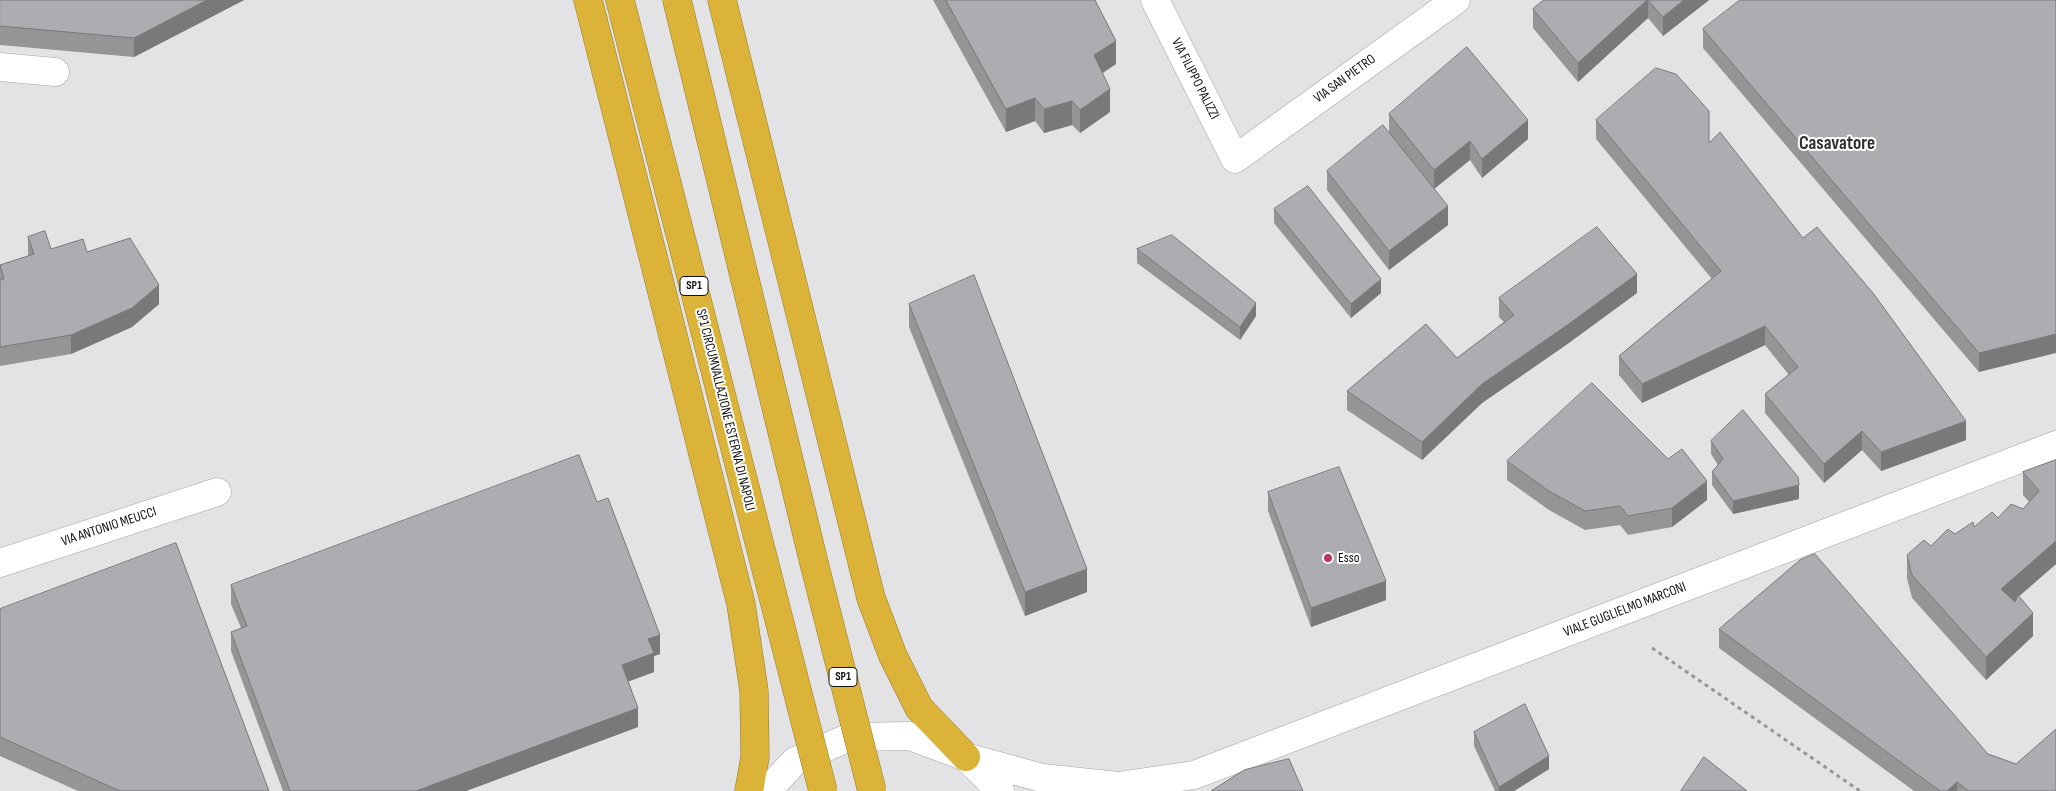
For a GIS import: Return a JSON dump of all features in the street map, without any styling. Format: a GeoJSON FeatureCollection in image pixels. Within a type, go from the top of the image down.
{"type":"FeatureCollection","features":[{"type":"Feature","properties":{"kind":"highway"},"geometry":{"type":"LineString","coordinates":[[588,0],[741,604],[754,690],[755,757],[749,791]]}},
{"type":"Feature","properties":{"kind":"highway","name":"SP1 CIRCUMVALLAZIONE ESTERNA DI NAPOLI"},"geometry":{"type":"LineString","coordinates":[[620,0],[823,791]]}},
{"type":"Feature","properties":{"kind":"highway","name":"SP1"},"geometry":{"type":"LineString","coordinates":[[677,0],[814,563],[872,791]]}},
{"type":"Feature","properties":{"kind":"highway"},"geometry":{"type":"LineString","coordinates":[[722,0],[871,598],[893,656],[919,708],[966,757]]}},
{"type":"Feature","properties":{"kind":"street","name":"VIA FILIPPO PALIZZI"},"geometry":{"type":"LineString","coordinates":[[1155,0],[1235,159]]}},
{"type":"Feature","properties":{"kind":"street","name":"VIA SAN PIETRO"},"geometry":{"type":"LineString","coordinates":[[1235,159],[1456,0]]}},
{"type":"Feature","properties":{"kind":"street"},"geometry":{"type":"LineString","coordinates":[[0,67],[55,72]]}},
{"type":"Feature","properties":{"kind":"street","name":"VIALE GUGLIELMO MARCONI"},"geometry":{"type":"LineString","coordinates":[[766,791],[795,761],[850,737],[910,736],[966,757],[1042,778],[1118,786],[1194,775],[2056,445]]}},
{"type":"Feature","properties":{"kind":"street","name":"VIA ANTONIO MEUCCI"},"geometry":{"type":"LineString","coordinates":[[0,563],[217,492]]}},
{"type":"Feature","properties":{"kind":"street"},"geometry":{"type":"LineString","coordinates":[[966,757],[1000,791]]}},
{"type":"Feature","properties":{"kind":"street","name":"VIALE GUGLIELMO MARCONI"},"geometry":{"type":"LineString","coordinates":[[1171,791],[1194,775]]}},
{"type":"Feature","properties":{"kind":"path"},"geometry":{"type":"LineString","coordinates":[[1652,648],[1860,791]]}},
{"type":"Feature","properties":{"kind":"building"},"geometry":{"type":"Polygon","coordinates":[[[0,0],[207,0],[134,38],[0,26],[0,0]]]}},
{"type":"Feature","properties":{"kind":"building"},"geometry":{"type":"Polygon","coordinates":[[[946,0],[1095,0],[1116,41],[1094,55],[1110,89],[1080,110],[1072,101],[1044,109],[1035,98],[1006,109],[946,0]]]}},
{"type":"Feature","properties":{"kind":"building"},"geometry":{"type":"Polygon","coordinates":[[[1544,0],[1647,0],[1578,63],[1533,9],[1544,0]]]}},
{"type":"Feature","properties":{"kind":"building"},"geometry":{"type":"Polygon","coordinates":[[[1648,0],[1684,0],[1663,17],[1648,0]]]}},
{"type":"Feature","properties":{"kind":"building"},"geometry":{"type":"Polygon","coordinates":[[[1740,0],[2056,0],[2056,334],[1979,353],[1703,29],[1740,0]]]}},
{"type":"Feature","properties":{"kind":"building"},"geometry":{"type":"Polygon","coordinates":[[[1467,47],[1528,120],[1482,159],[1470,141],[1434,170],[1389,114],[1467,47]]]}},
{"type":"Feature","properties":{"kind":"building"},"geometry":{"type":"Polygon","coordinates":[[[1656,68],[1676,74],[1709,111],[1709,143],[1720,132],[1803,238],[1817,227],[1873,293],[1966,421],[1881,452],[1862,431],[1824,464],[1765,394],[1798,367],[1765,326],[1642,384],[1619,356],[1721,271],[1596,120],[1656,68]]]}},
{"type":"Feature","properties":{"kind":"building"},"geometry":{"type":"Polygon","coordinates":[[[1383,125],[1448,206],[1389,251],[1327,171],[1383,125]]]}},
{"type":"Feature","properties":{"kind":"building"},"geometry":{"type":"Polygon","coordinates":[[[1308,186],[1381,279],[1351,304],[1274,209],[1308,186]]]}},
{"type":"Feature","properties":{"kind":"building"},"geometry":{"type":"Polygon","coordinates":[[[1597,227],[1637,274],[1482,384],[1422,442],[1347,391],[1426,324],[1457,358],[1514,315],[1499,298],[1597,227]]]}},
{"type":"Feature","properties":{"kind":"building"},"geometry":{"type":"Polygon","coordinates":[[[45,231],[51,249],[83,239],[87,252],[130,238],[159,285],[132,308],[71,335],[0,347],[0,280],[4,279],[0,265],[34,254],[28,237],[45,231]]]}},
{"type":"Feature","properties":{"kind":"building"},"geometry":{"type":"Polygon","coordinates":[[[1172,235],[1256,303],[1240,327],[1137,249],[1172,235]]]}},
{"type":"Feature","properties":{"kind":"building"},"geometry":{"type":"Polygon","coordinates":[[[974,275],[1087,569],[1025,592],[909,304],[974,275]]]}},
{"type":"Feature","properties":{"kind":"building"},"geometry":{"type":"Polygon","coordinates":[[[1592,383],[1668,459],[1682,449],[1707,481],[1672,508],[1628,516],[1620,506],[1585,511],[1549,491],[1507,461],[1592,383]]]}},
{"type":"Feature","properties":{"kind":"building"},"geometry":{"type":"Polygon","coordinates":[[[1743,410],[1798,477],[1799,485],[1733,501],[1712,472],[1723,459],[1711,441],[1743,410]]]}},
{"type":"Feature","properties":{"kind":"building"},"geometry":{"type":"Polygon","coordinates":[[[579,455],[597,502],[608,498],[660,635],[648,639],[654,653],[622,665],[638,708],[416,791],[290,791],[231,632],[247,626],[231,585],[579,455]]]}},
{"type":"Feature","properties":{"kind":"building"},"geometry":{"type":"Polygon","coordinates":[[[2056,460],[2056,541],[2001,589],[2015,602],[2018,595],[2033,613],[1986,657],[1912,575],[1907,555],[1924,540],[1931,546],[1948,529],[1955,534],[1973,522],[1974,527],[1992,512],[1998,518],[2011,504],[2023,509],[2039,491],[2023,472],[2056,460]]]}},
{"type":"Feature","properties":{"kind":"building"},"geometry":{"type":"Polygon","coordinates":[[[1339,467],[1386,581],[1311,608],[1268,492],[1339,467]]]}},
{"type":"Feature","properties":{"kind":"building"},"geometry":{"type":"Polygon","coordinates":[[[176,543],[269,791],[120,791],[0,737],[0,609],[176,543]]]}},
{"type":"Feature","properties":{"kind":"building"},"geometry":{"type":"Polygon","coordinates":[[[1815,554],[1988,754],[2016,764],[2056,729],[2056,791],[1969,791],[1957,782],[1947,791],[1940,791],[1719,629],[1800,560],[1815,554]]]}},
{"type":"Feature","properties":{"kind":"building"},"geometry":{"type":"Polygon","coordinates":[[[1525,704],[1549,756],[1499,787],[1474,732],[1525,704]]]}},
{"type":"Feature","properties":{"kind":"building"},"geometry":{"type":"Polygon","coordinates":[[[1704,757],[1747,791],[1681,791],[1704,757]]]}},
{"type":"Feature","properties":{"kind":"building"},"geometry":{"type":"Polygon","coordinates":[[[1289,759],[1303,791],[1211,791],[1244,770],[1289,759]]]}},
{"type":"Feature","properties":{"kind":"place","name":"Esso"},"geometry":{"type":"Point","coordinates":[1328,558]}},
{"type":"Feature","properties":{"kind":"district","name":"Casavatore"},"geometry":{"type":"Point","coordinates":[1837,144]}}]}
